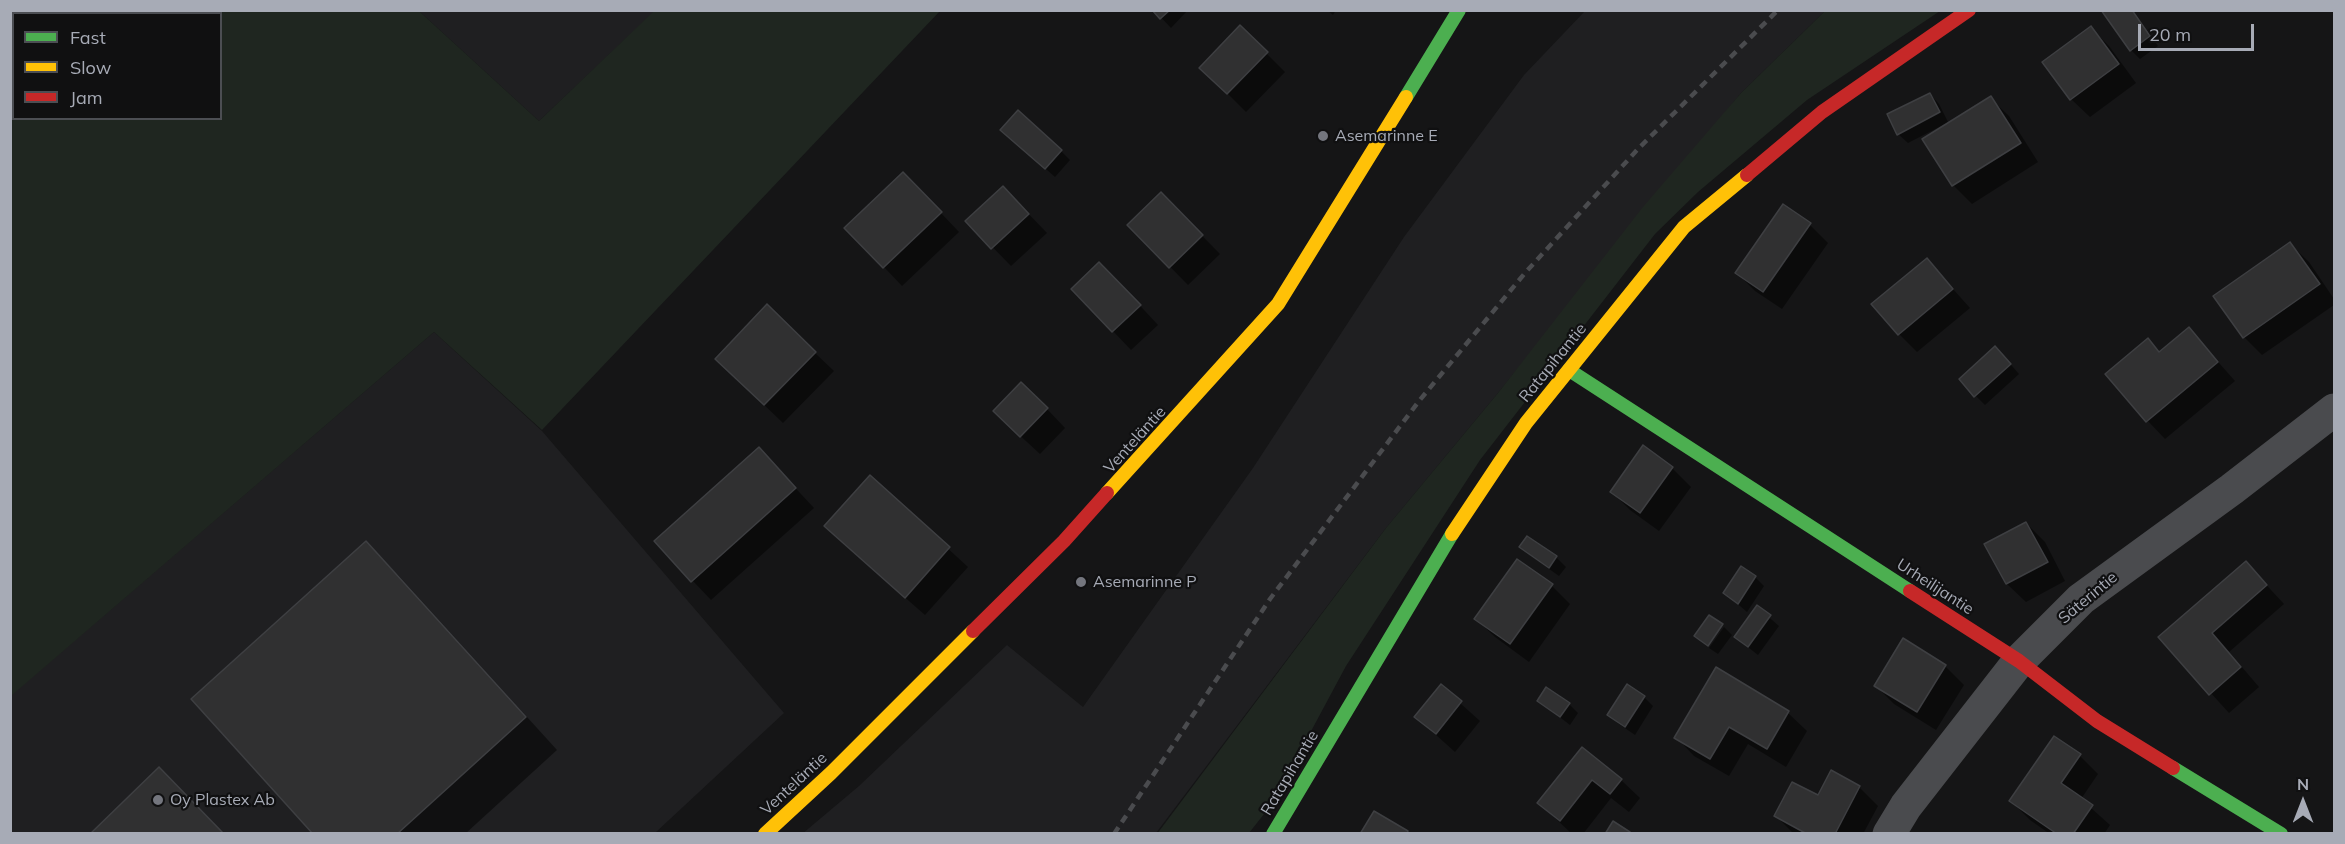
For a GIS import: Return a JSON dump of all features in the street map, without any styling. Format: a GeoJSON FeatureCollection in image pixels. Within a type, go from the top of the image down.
{"type":"FeatureCollection","features":[{"type":"Feature","properties":{"kind":"main road","name":"Venteläntie"},"geometry":{"type":"LineString","coordinates":[[765,834],[831,773],[1064,542],[1278,303],[1459,10]]}},
{"type":"Feature","properties":{"kind":"main road","name":"Ratapihantie"},"geometry":{"type":"LineString","coordinates":[[1273,834],[1445,545],[1526,423],[1684,227],[1822,112],[1969,10]]}},
{"type":"Feature","properties":{"kind":"main road","name":"Urheilijantie"},"geometry":{"type":"LineString","coordinates":[[1569,370],[2019,661],[2097,721],[2281,834]]}},
{"type":"Feature","properties":{"kind":"street","name":"Säterintie"},"geometry":{"type":"LineString","coordinates":[[1889,834],[1906,806],[2019,661],[2081,599],[2232,489],[2334,410]]}},
{"type":"Feature","properties":{"kind":"shaded area"},"geometry":{"type":"Polygon","coordinates":[[[419,11],[655,11],[539,121],[419,11]]]}},
{"type":"Feature","properties":{"kind":"shaded area"},"geometry":{"type":"Polygon","coordinates":[[[419,11],[539,121],[654,11],[940,11],[542,430],[434,332],[11,696],[11,100],[12,98],[12,120],[222,120],[222,12],[71,12],[419,11]]]}},
{"type":"Feature","properties":{"kind":"shaded area"},"geometry":{"type":"Polygon","coordinates":[[[1585,11],[1825,11],[1741,93],[1386,528],[1156,833],[802,834],[859,786],[1007,645],[1083,707],[1253,468],[1404,237],[1524,75],[1585,11]]]}},
{"type":"Feature","properties":{"kind":"shaded area"},"geometry":{"type":"Polygon","coordinates":[[[1825,11],[1940,11],[1807,100],[1698,192],[1655,234],[1480,460],[1346,666],[1272,804],[1249,833],[1157,834],[1386,528],[1498,393],[1643,207],[1741,93],[1825,11]]]}},
{"type":"Feature","properties":{"kind":"shaded area"},"geometry":{"type":"Polygon","coordinates":[[[434,332],[542,431],[784,713],[655,833],[11,834],[10,696],[434,332]]]}},
{"type":"Feature","properties":{"kind":"building"},"geometry":{"type":"Polygon","coordinates":[[[1152,10],[1170,10],[1160,19],[1152,10]]]}},
{"type":"Feature","properties":{"kind":"building"},"geometry":{"type":"Polygon","coordinates":[[[2101,10],[2132,10],[2150,36],[2130,51],[2101,10]]]}},
{"type":"Feature","properties":{"kind":"building"},"geometry":{"type":"Polygon","coordinates":[[[1240,25],[1268,52],[1227,94],[1199,68],[1240,25]]]}},
{"type":"Feature","properties":{"kind":"building"},"geometry":{"type":"Polygon","coordinates":[[[2091,26],[2119,64],[2070,100],[2042,62],[2091,26]]]}},
{"type":"Feature","properties":{"kind":"building"},"geometry":{"type":"Polygon","coordinates":[[[1930,93],[1940,112],[1897,135],[1887,114],[1930,93]]]}},
{"type":"Feature","properties":{"kind":"building"},"geometry":{"type":"Polygon","coordinates":[[[1991,96],[2021,143],[1952,186],[1922,139],[1991,96]]]}},
{"type":"Feature","properties":{"kind":"building"},"geometry":{"type":"Polygon","coordinates":[[[1018,110],[1062,150],[1045,169],[1000,130],[1018,110]]]}},
{"type":"Feature","properties":{"kind":"building"},"geometry":{"type":"Polygon","coordinates":[[[903,172],[942,212],[883,268],[844,228],[903,172]]]}},
{"type":"Feature","properties":{"kind":"building"},"geometry":{"type":"Polygon","coordinates":[[[1003,186],[1029,214],[991,249],[965,221],[1003,186]]]}},
{"type":"Feature","properties":{"kind":"building"},"geometry":{"type":"Polygon","coordinates":[[[1161,192],[1203,235],[1169,268],[1127,225],[1161,192]]]}},
{"type":"Feature","properties":{"kind":"building"},"geometry":{"type":"Polygon","coordinates":[[[1783,204],[1811,223],[1763,292],[1735,273],[1783,204]]]}},
{"type":"Feature","properties":{"kind":"building"},"geometry":{"type":"Polygon","coordinates":[[[2290,242],[2320,284],[2243,338],[2213,296],[2290,242]]]}},
{"type":"Feature","properties":{"kind":"building"},"geometry":{"type":"Polygon","coordinates":[[[1927,258],[1953,289],[1898,335],[1871,304],[1927,258]]]}},
{"type":"Feature","properties":{"kind":"building"},"geometry":{"type":"Polygon","coordinates":[[[1099,262],[1141,305],[1112,332],[1071,289],[1099,262]]]}},
{"type":"Feature","properties":{"kind":"building"},"geometry":{"type":"Polygon","coordinates":[[[767,304],[816,352],[764,405],[715,359],[767,304]]]}},
{"type":"Feature","properties":{"kind":"building"},"geometry":{"type":"Polygon","coordinates":[[[2189,327],[2218,362],[2146,422],[2105,374],[2148,338],[2159,352],[2189,327]]]}},
{"type":"Feature","properties":{"kind":"building"},"geometry":{"type":"Polygon","coordinates":[[[1995,346],[2011,364],[1974,397],[1959,379],[1995,346]]]}},
{"type":"Feature","properties":{"kind":"building"},"geometry":{"type":"Polygon","coordinates":[[[1021,382],[1048,408],[1020,437],[993,411],[1021,382]]]}},
{"type":"Feature","properties":{"kind":"building"},"geometry":{"type":"Polygon","coordinates":[[[1643,445],[1673,467],[1640,513],[1610,492],[1643,445]]]}},
{"type":"Feature","properties":{"kind":"building"},"geometry":{"type":"Polygon","coordinates":[[[759,447],[796,488],[691,582],[654,541],[759,447]]]}},
{"type":"Feature","properties":{"kind":"building"},"geometry":{"type":"Polygon","coordinates":[[[870,475],[950,547],[905,598],[824,526],[870,475]]]}},
{"type":"Feature","properties":{"kind":"building"},"geometry":{"type":"Polygon","coordinates":[[[2026,522],[2048,562],[2006,584],[1984,544],[2026,522]]]}},
{"type":"Feature","properties":{"kind":"building"},"geometry":{"type":"Polygon","coordinates":[[[1527,536],[1557,556],[1549,568],[1519,547],[1527,536]]]}},
{"type":"Feature","properties":{"kind":"building"},"geometry":{"type":"Polygon","coordinates":[[[366,541],[526,717],[397,834],[313,834],[191,699],[366,541]]]}},
{"type":"Feature","properties":{"kind":"building"},"geometry":{"type":"Polygon","coordinates":[[[1517,559],[1553,584],[1510,644],[1474,619],[1517,559]]]}},
{"type":"Feature","properties":{"kind":"building"},"geometry":{"type":"Polygon","coordinates":[[[2246,561],[2267,585],[2212,633],[2241,667],[2209,695],[2158,637],[2246,561]]]}},
{"type":"Feature","properties":{"kind":"building"},"geometry":{"type":"Polygon","coordinates":[[[1741,566],[1756,576],[1738,604],[1723,593],[1741,566]]]}},
{"type":"Feature","properties":{"kind":"building"},"geometry":{"type":"Polygon","coordinates":[[[1757,605],[1771,615],[1748,647],[1734,637],[1757,605]]]}},
{"type":"Feature","properties":{"kind":"building"},"geometry":{"type":"Polygon","coordinates":[[[1709,615],[1723,624],[1708,646],[1694,636],[1709,615]]]}},
{"type":"Feature","properties":{"kind":"building"},"geometry":{"type":"Polygon","coordinates":[[[1903,638],[1946,665],[1917,712],[1874,686],[1903,638]]]}},
{"type":"Feature","properties":{"kind":"building"},"geometry":{"type":"Polygon","coordinates":[[[1716,667],[1789,711],[1767,749],[1729,727],[1710,759],[1674,738],[1716,667]]]}},
{"type":"Feature","properties":{"kind":"building"},"geometry":{"type":"Polygon","coordinates":[[[1441,684],[1462,701],[1436,734],[1414,717],[1441,684]]]}},
{"type":"Feature","properties":{"kind":"building"},"geometry":{"type":"Polygon","coordinates":[[[1627,684],[1645,696],[1625,727],[1607,715],[1627,684]]]}},
{"type":"Feature","properties":{"kind":"building"},"geometry":{"type":"Polygon","coordinates":[[[1546,687],[1570,703],[1560,717],[1537,701],[1546,687]]]}},
{"type":"Feature","properties":{"kind":"building"},"geometry":{"type":"Polygon","coordinates":[[[2054,736],[2081,754],[2061,783],[2093,805],[2073,834],[2057,834],[2009,801],[2054,736]]]}},
{"type":"Feature","properties":{"kind":"building"},"geometry":{"type":"Polygon","coordinates":[[[1582,747],[1622,779],[1610,794],[1592,780],[1560,821],[1537,803],[1582,747]]]}},
{"type":"Feature","properties":{"kind":"building","name":"Oy Plastex Ab"},"geometry":{"type":"Polygon","coordinates":[[[159,767],[224,834],[90,834],[159,767]]]}},
{"type":"Feature","properties":{"kind":"building"},"geometry":{"type":"Polygon","coordinates":[[[1831,770],[1860,786],[1835,834],[1807,834],[1774,816],[1792,782],[1818,795],[1831,770]]]}},
{"type":"Feature","properties":{"kind":"building"},"geometry":{"type":"Polygon","coordinates":[[[1374,811],[1408,831],[1407,834],[1360,834],[1374,811]]]}},
{"type":"Feature","properties":{"kind":"building"},"geometry":{"type":"Polygon","coordinates":[[[1613,821],[1630,832],[1629,834],[1605,834],[1613,821]]]}},
{"type":"Feature","properties":{"kind":"railway"},"geometry":{"type":"LineString","coordinates":[[1114,834],[1270,599],[1419,401],[1525,273],[1638,149],[1778,10]]}},
{"type":"Feature","properties":{"kind":"traffic: fast"},"geometry":{"type":"LineString","coordinates":[[1406,97],[1459,10]]}},
{"type":"Feature","properties":{"kind":"traffic: fast"},"geometry":{"type":"LineString","coordinates":[[1569,370],[1910,591]]}},
{"type":"Feature","properties":{"kind":"traffic: fast"},"geometry":{"type":"LineString","coordinates":[[1273,834],[1452,534]]}},
{"type":"Feature","properties":{"kind":"traffic: fast"},"geometry":{"type":"LineString","coordinates":[[2173,768],[2281,834]]}},
{"type":"Feature","properties":{"kind":"traffic: slow"},"geometry":{"type":"LineString","coordinates":[[1107,493],[1278,304],[1406,97]]}},
{"type":"Feature","properties":{"kind":"traffic: slow"},"geometry":{"type":"LineString","coordinates":[[1452,534],[1526,423],[1684,227],[1747,175]]}},
{"type":"Feature","properties":{"kind":"traffic: slow"},"geometry":{"type":"LineString","coordinates":[[765,834],[831,773],[973,631]]}},
{"type":"Feature","properties":{"kind":"traffic: jam"},"geometry":{"type":"LineString","coordinates":[[1747,175],[1822,112],[1969,10]]}},
{"type":"Feature","properties":{"kind":"traffic: jam"},"geometry":{"type":"LineString","coordinates":[[973,631],[1064,541],[1107,493]]}},
{"type":"Feature","properties":{"kind":"traffic: jam"},"geometry":{"type":"LineString","coordinates":[[1910,591],[2019,661],[2097,721],[2173,768]]}},
{"type":"Feature","properties":{"kind":"place","name":"Asemarinne E"},"geometry":{"type":"Point","coordinates":[1323,136]}},
{"type":"Feature","properties":{"kind":"place","name":"Asemarinne P"},"geometry":{"type":"Point","coordinates":[1081,582]}},
{"type":"Feature","properties":{"kind":"place","name":"Oy Plastex Ab"},"geometry":{"type":"Point","coordinates":[158,800]}}]}
